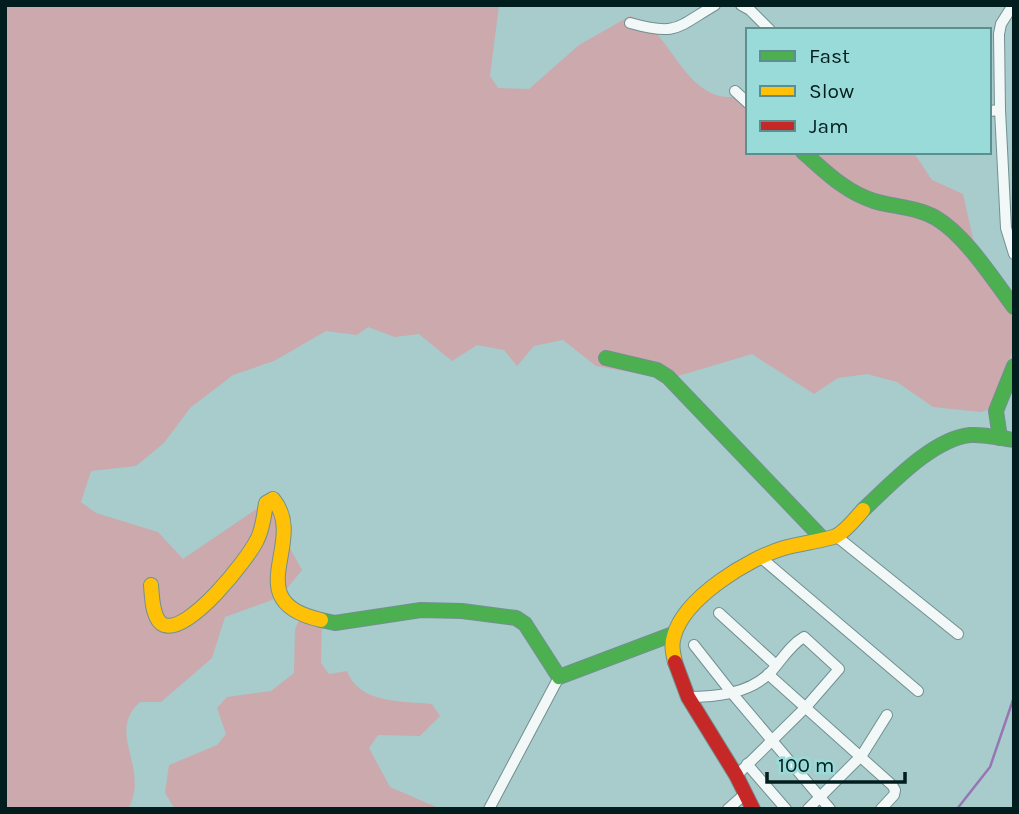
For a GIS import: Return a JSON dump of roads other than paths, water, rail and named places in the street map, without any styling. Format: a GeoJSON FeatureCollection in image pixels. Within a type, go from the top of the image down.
{"type":"FeatureCollection","features":[{"type":"Feature","properties":{"kind":"street"},"geometry":{"type":"LineString","coordinates":[[631,23],[664,31],[682,26],[715,5]]}},
{"type":"Feature","properties":{"kind":"street"},"geometry":{"type":"LineString","coordinates":[[741,5],[768,28]]}},
{"type":"Feature","properties":{"kind":"street"},"geometry":{"type":"LineString","coordinates":[[1013,5],[1001,24],[999,34],[995,111],[1006,228],[1014,254]]}},
{"type":"Feature","properties":{"kind":"street"},"geometry":{"type":"LineString","coordinates":[[735,91],[746,101]]}},
{"type":"Feature","properties":{"kind":"street"},"geometry":{"type":"LineString","coordinates":[[805,154],[848,189],[865,198],[929,215],[945,225],[992,277],[1014,307]]}},
{"type":"Feature","properties":{"kind":"street"},"geometry":{"type":"LineString","coordinates":[[606,358],[657,370],[667,377],[829,537],[958,634]]}},
{"type":"Feature","properties":{"kind":"street"},"geometry":{"type":"LineString","coordinates":[[753,809],[736,776],[687,697],[672,652],[673,634],[682,617],[736,570],[759,556],[829,537],[926,455],[938,448],[965,436],[1005,439],[996,411],[1014,366]]}},
{"type":"Feature","properties":{"kind":"street"},"geometry":{"type":"LineString","coordinates":[[151,585],[158,619],[165,625],[174,626],[189,619],[251,551],[259,536],[266,503],[273,499],[282,510],[283,542],[276,588],[292,609],[317,620],[335,623],[422,610],[463,611],[516,618],[525,624],[559,677]]}},
{"type":"Feature","properties":{"kind":"street"},"geometry":{"type":"LineString","coordinates":[[759,556],[918,691]]}},
{"type":"Feature","properties":{"kind":"street"},"geometry":{"type":"LineString","coordinates":[[719,613],[806,707],[862,755],[895,790],[881,809]]}},
{"type":"Feature","properties":{"kind":"street"},"geometry":{"type":"LineString","coordinates":[[489,809],[559,677],[673,634]]}},
{"type":"Feature","properties":{"kind":"street"},"geometry":{"type":"LineString","coordinates":[[687,697],[704,697],[747,689],[772,670],[804,637],[837,666],[838,673],[736,776]]}},
{"type":"Feature","properties":{"kind":"street"},"geometry":{"type":"LineString","coordinates":[[694,645],[830,809]]}},
{"type":"Feature","properties":{"kind":"street"},"geometry":{"type":"LineString","coordinates":[[808,809],[862,755],[887,715]]}},
{"type":"Feature","properties":{"kind":"street"},"geometry":{"type":"LineString","coordinates":[[747,764],[786,809]]}},
{"type":"Feature","properties":{"kind":"street"},"geometry":{"type":"LineString","coordinates":[[728,809],[745,794]]}},
{"type":"Feature","properties":{"kind":"waterway"},"geometry":{"type":"LineString","coordinates":[[957,809],[990,767],[1014,697]]}}]}
